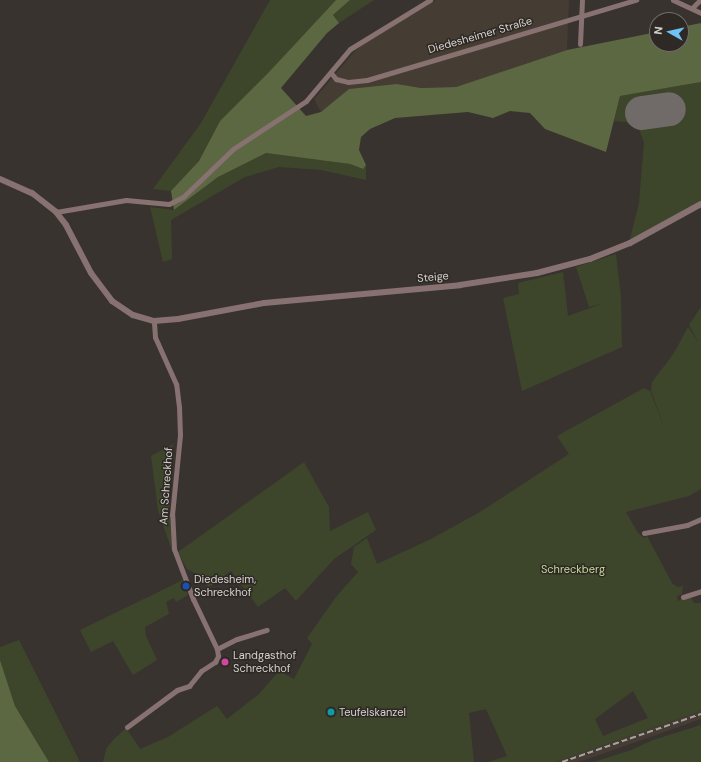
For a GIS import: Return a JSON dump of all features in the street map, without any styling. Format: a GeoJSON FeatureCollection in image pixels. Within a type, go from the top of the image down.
{"type":"FeatureCollection","features":[{"type":"Feature","properties":{"kind":"street"},"geometry":{"type":"LineString","coordinates":[[56,212],[126,200],[169,204],[183,197],[233,149],[306,101],[350,49],[360,41],[430,0]]}},
{"type":"Feature","properties":{"kind":"street"},"geometry":{"type":"LineString","coordinates":[[580,44],[582,0]]}},
{"type":"Feature","properties":{"kind":"street","name":"Diedesheimer Straße"},"geometry":{"type":"LineString","coordinates":[[331,73],[336,78],[348,82],[367,80],[418,63],[636,0]]}},
{"type":"Feature","properties":{"kind":"street"},"geometry":{"type":"LineString","coordinates":[[673,0],[701,13]]}},
{"type":"Feature","properties":{"kind":"street"},"geometry":{"type":"LineString","coordinates":[[692,8],[700,0]]}},
{"type":"Feature","properties":{"kind":"street"},"geometry":{"type":"LineString","coordinates":[[0,179],[32,193],[56,212],[66,225],[101,288],[122,308],[134,315],[154,321]]}},
{"type":"Feature","properties":{"kind":"street","name":"Steige"},"geometry":{"type":"LineString","coordinates":[[154,321],[178,319],[264,303],[460,285],[537,273],[590,259],[630,243],[701,204]]}},
{"type":"Feature","properties":{"kind":"street","name":"Am Schreckhof"},"geometry":{"type":"LineString","coordinates":[[154,321],[155,336],[176,384],[179,407],[180,435],[172,515],[174,549],[198,611],[217,649]]}},
{"type":"Feature","properties":{"kind":"street"},"geometry":{"type":"LineString","coordinates":[[644,533],[687,525],[701,519]]}},
{"type":"Feature","properties":{"kind":"street"},"geometry":{"type":"LineString","coordinates":[[682,597],[701,591]]}},
{"type":"Feature","properties":{"kind":"street"},"geometry":{"type":"LineString","coordinates":[[127,727],[177,690],[189,686],[201,671],[217,660],[217,649],[238,639],[267,630]]}},
{"type":"Feature","properties":{"kind":"shaded area"},"geometry":{"type":"Polygon","coordinates":[[[436,0],[569,0],[567,50],[456,87],[421,88],[397,84],[332,104],[321,112],[314,99],[355,51],[369,39],[436,0]]]}},
{"type":"Feature","properties":{"kind":"shaded area"},"geometry":{"type":"Polygon","coordinates":[[[701,711],[701,719],[588,759],[578,762],[555,762],[701,711]]]}},
{"type":"Feature","properties":{"kind":"green space"},"geometry":{"type":"Polygon","coordinates":[[[270,0],[336,0],[269,72],[220,121],[199,161],[179,184],[171,191],[153,189],[201,123],[270,0]]]}},
{"type":"Feature","properties":{"kind":"green space"},"geometry":{"type":"Polygon","coordinates":[[[336,0],[350,0],[333,15],[339,23],[327,33],[281,88],[306,116],[321,112],[349,89],[397,84],[421,88],[456,87],[567,50],[649,34],[649,52],[689,52],[689,25],[701,23],[701,82],[620,96],[606,152],[545,129],[530,113],[510,111],[493,118],[468,112],[395,118],[370,129],[361,137],[359,150],[366,165],[363,169],[350,164],[266,153],[218,177],[174,210],[171,191],[199,161],[220,121],[269,72],[336,0]]]}},
{"type":"Feature","properties":{"kind":"green space"},"geometry":{"type":"Polygon","coordinates":[[[350,0],[374,0],[339,23],[333,15],[350,0]]]}},
{"type":"Feature","properties":{"kind":"green space"},"geometry":{"type":"Polygon","coordinates":[[[701,82],[701,204],[665,225],[630,239],[639,203],[644,143],[637,123],[614,121],[620,96],[701,82]]]}},
{"type":"Feature","properties":{"kind":"green space"},"geometry":{"type":"Polygon","coordinates":[[[266,153],[350,164],[362,169],[366,165],[366,180],[321,170],[279,167],[245,177],[171,220],[172,259],[163,262],[150,207],[174,210],[218,177],[266,153]]]}},
{"type":"Feature","properties":{"kind":"green space"},"geometry":{"type":"Polygon","coordinates":[[[616,254],[621,297],[622,347],[522,391],[503,298],[519,294],[518,283],[563,272],[568,316],[604,303],[589,307],[576,267],[616,254]]]}},
{"type":"Feature","properties":{"kind":"green space","name":"Schreckberg"},"geometry":{"type":"Polygon","coordinates":[[[701,307],[701,489],[689,496],[626,512],[638,533],[644,538],[647,536],[672,583],[677,587],[683,586],[682,594],[677,596],[678,601],[689,595],[694,603],[701,603],[701,711],[555,762],[488,762],[507,756],[486,709],[469,713],[474,762],[103,762],[106,749],[126,728],[140,749],[168,737],[217,706],[227,719],[259,694],[279,671],[294,679],[312,644],[307,638],[336,597],[358,572],[351,564],[354,547],[367,538],[377,564],[429,540],[480,512],[569,454],[557,436],[644,388],[650,391],[667,435],[651,391],[652,382],[674,353],[688,327],[699,343],[689,325],[701,307]],[[633,691],[595,719],[603,736],[648,718],[633,691]]]}},
{"type":"Feature","properties":{"kind":"green space"},"geometry":{"type":"Polygon","coordinates":[[[173,444],[169,503],[172,551],[158,510],[151,456],[173,444]]]}},
{"type":"Feature","properties":{"kind":"green space"},"geometry":{"type":"Polygon","coordinates":[[[304,462],[329,507],[330,531],[368,512],[376,530],[334,559],[296,601],[285,588],[258,607],[231,571],[208,588],[202,577],[187,569],[178,552],[304,462]]]}},
{"type":"Feature","properties":{"kind":"green space"},"geometry":{"type":"Polygon","coordinates":[[[183,580],[188,595],[176,602],[174,598],[166,602],[169,614],[145,627],[146,636],[157,660],[133,675],[113,641],[91,652],[80,630],[183,580]]]}},
{"type":"Feature","properties":{"kind":"green space"},"geometry":{"type":"Polygon","coordinates":[[[19,640],[80,762],[49,762],[15,706],[0,660],[0,647],[19,640]]]}},
{"type":"Feature","properties":{"kind":"green space"},"geometry":{"type":"Polygon","coordinates":[[[0,660],[15,706],[49,762],[0,762],[0,660]]]}},
{"type":"Feature","properties":{"kind":"green space"},"geometry":{"type":"Polygon","coordinates":[[[701,725],[701,762],[594,762],[631,750],[653,740],[701,725]]]}},
{"type":"Feature","properties":{"kind":"runway"},"geometry":{"type":"LineString","coordinates":[[642,113],[669,109]]}},
{"type":"Feature","properties":{"kind":"railway"},"geometry":{"type":"LineString","coordinates":[[562,762],[701,714]]}},
{"type":"Feature","properties":{"kind":"place","name":"Diedesheim, Schreckhof"},"geometry":{"type":"Point","coordinates":[186,586]}},
{"type":"Feature","properties":{"kind":"place","name":"Landgasthof Schreckhof"},"geometry":{"type":"Point","coordinates":[225,662]}},
{"type":"Feature","properties":{"kind":"place","name":"Teufelskanzel"},"geometry":{"type":"Point","coordinates":[331,712]}}]}
